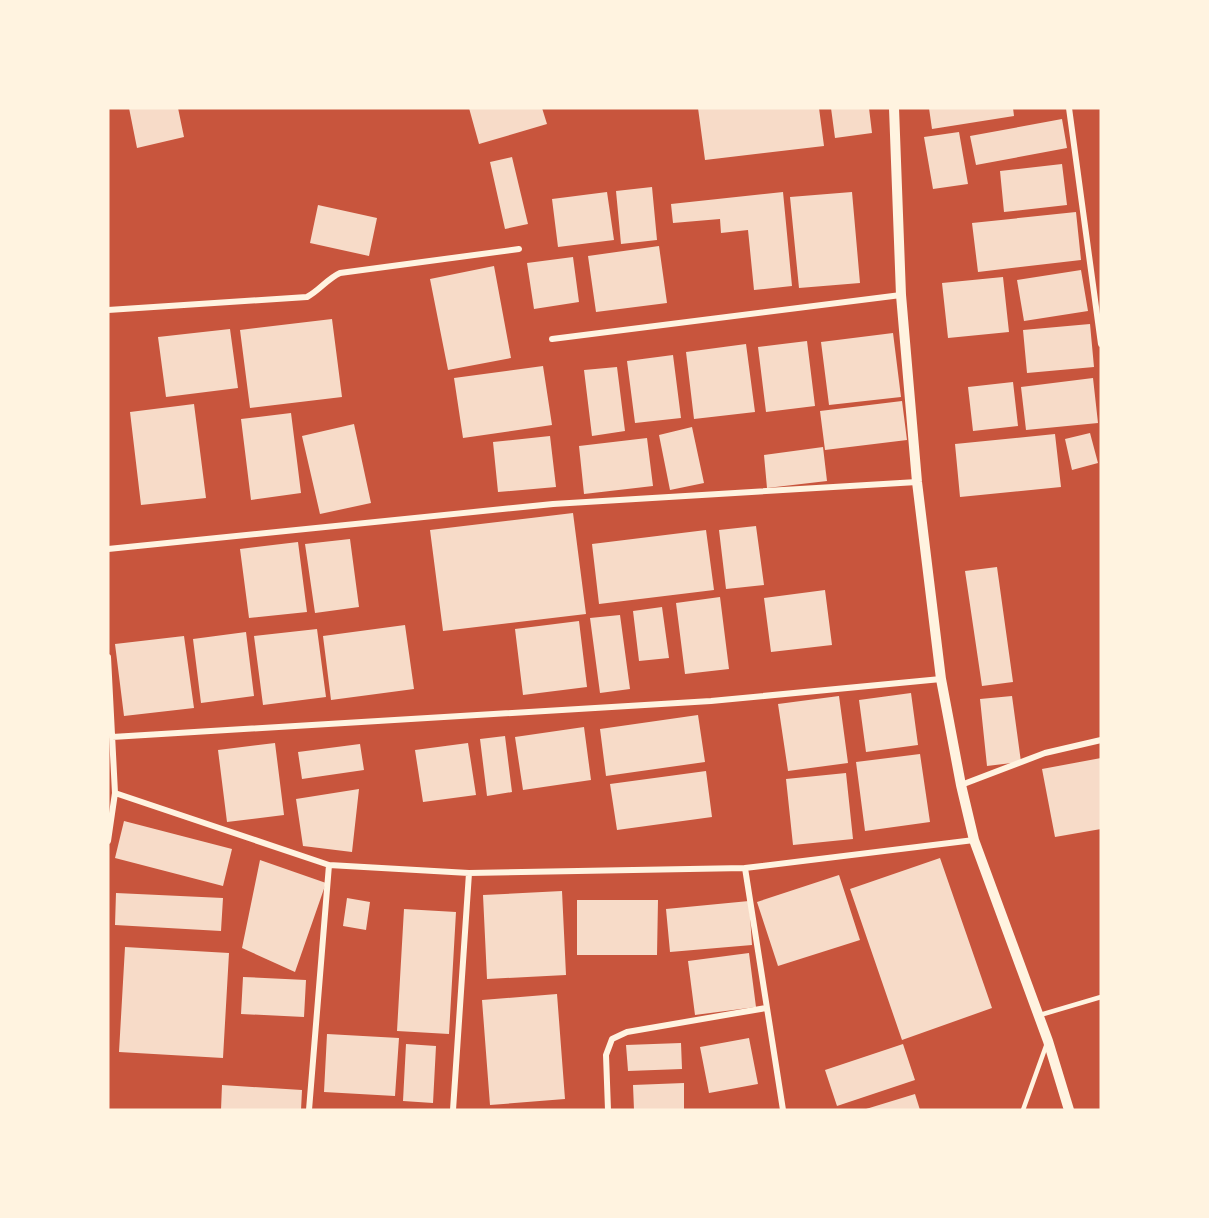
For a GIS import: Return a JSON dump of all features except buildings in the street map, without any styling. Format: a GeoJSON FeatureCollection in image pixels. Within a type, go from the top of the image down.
{"type":"FeatureCollection","features":[{"type":"Feature","properties":{"kind":"street"},"geometry":{"type":"LineString","coordinates":[[894,108],[901,296],[917,482],[941,679],[974,840],[1039,1015],[1069,1110]]}},
{"type":"Feature","properties":{"kind":"street"},"geometry":{"type":"LineString","coordinates":[[1069,108],[1101,344]]}},
{"type":"Feature","properties":{"kind":"street"},"geometry":{"type":"LineString","coordinates":[[108,310],[307,297],[320,290],[329,278],[340,273],[519,249]]}},
{"type":"Feature","properties":{"kind":"street"},"geometry":{"type":"LineString","coordinates":[[552,339],[901,296]]}},
{"type":"Feature","properties":{"kind":"street"},"geometry":{"type":"LineString","coordinates":[[108,549],[553,504],[917,482]]}},
{"type":"Feature","properties":{"kind":"street"},"geometry":{"type":"LineString","coordinates":[[108,657],[115,793],[108,841]]}},
{"type":"Feature","properties":{"kind":"street"},"geometry":{"type":"LineString","coordinates":[[112,737],[711,701],[941,679]]}},
{"type":"Feature","properties":{"kind":"street"},"geometry":{"type":"LineString","coordinates":[[961,785],[1045,753],[1101,740]]}},
{"type":"Feature","properties":{"kind":"street"},"geometry":{"type":"LineString","coordinates":[[115,793],[329,865],[469,873],[745,868],[974,840]]}},
{"type":"Feature","properties":{"kind":"street"},"geometry":{"type":"LineString","coordinates":[[309,1110],[329,865]]}},
{"type":"Feature","properties":{"kind":"street"},"geometry":{"type":"LineString","coordinates":[[745,868],[783,1110]]}},
{"type":"Feature","properties":{"kind":"street"},"geometry":{"type":"LineString","coordinates":[[453,1110],[469,873]]}},
{"type":"Feature","properties":{"kind":"street"},"geometry":{"type":"LineString","coordinates":[[608,1110],[606,1055],[612,1039],[627,1032],[766,1008]]}},
{"type":"Feature","properties":{"kind":"lane"},"geometry":{"type":"LineString","coordinates":[[1039,1015],[1101,997]]}},
{"type":"Feature","properties":{"kind":"lane"},"geometry":{"type":"LineString","coordinates":[[1023,1110],[1048,1041]]}}]}
